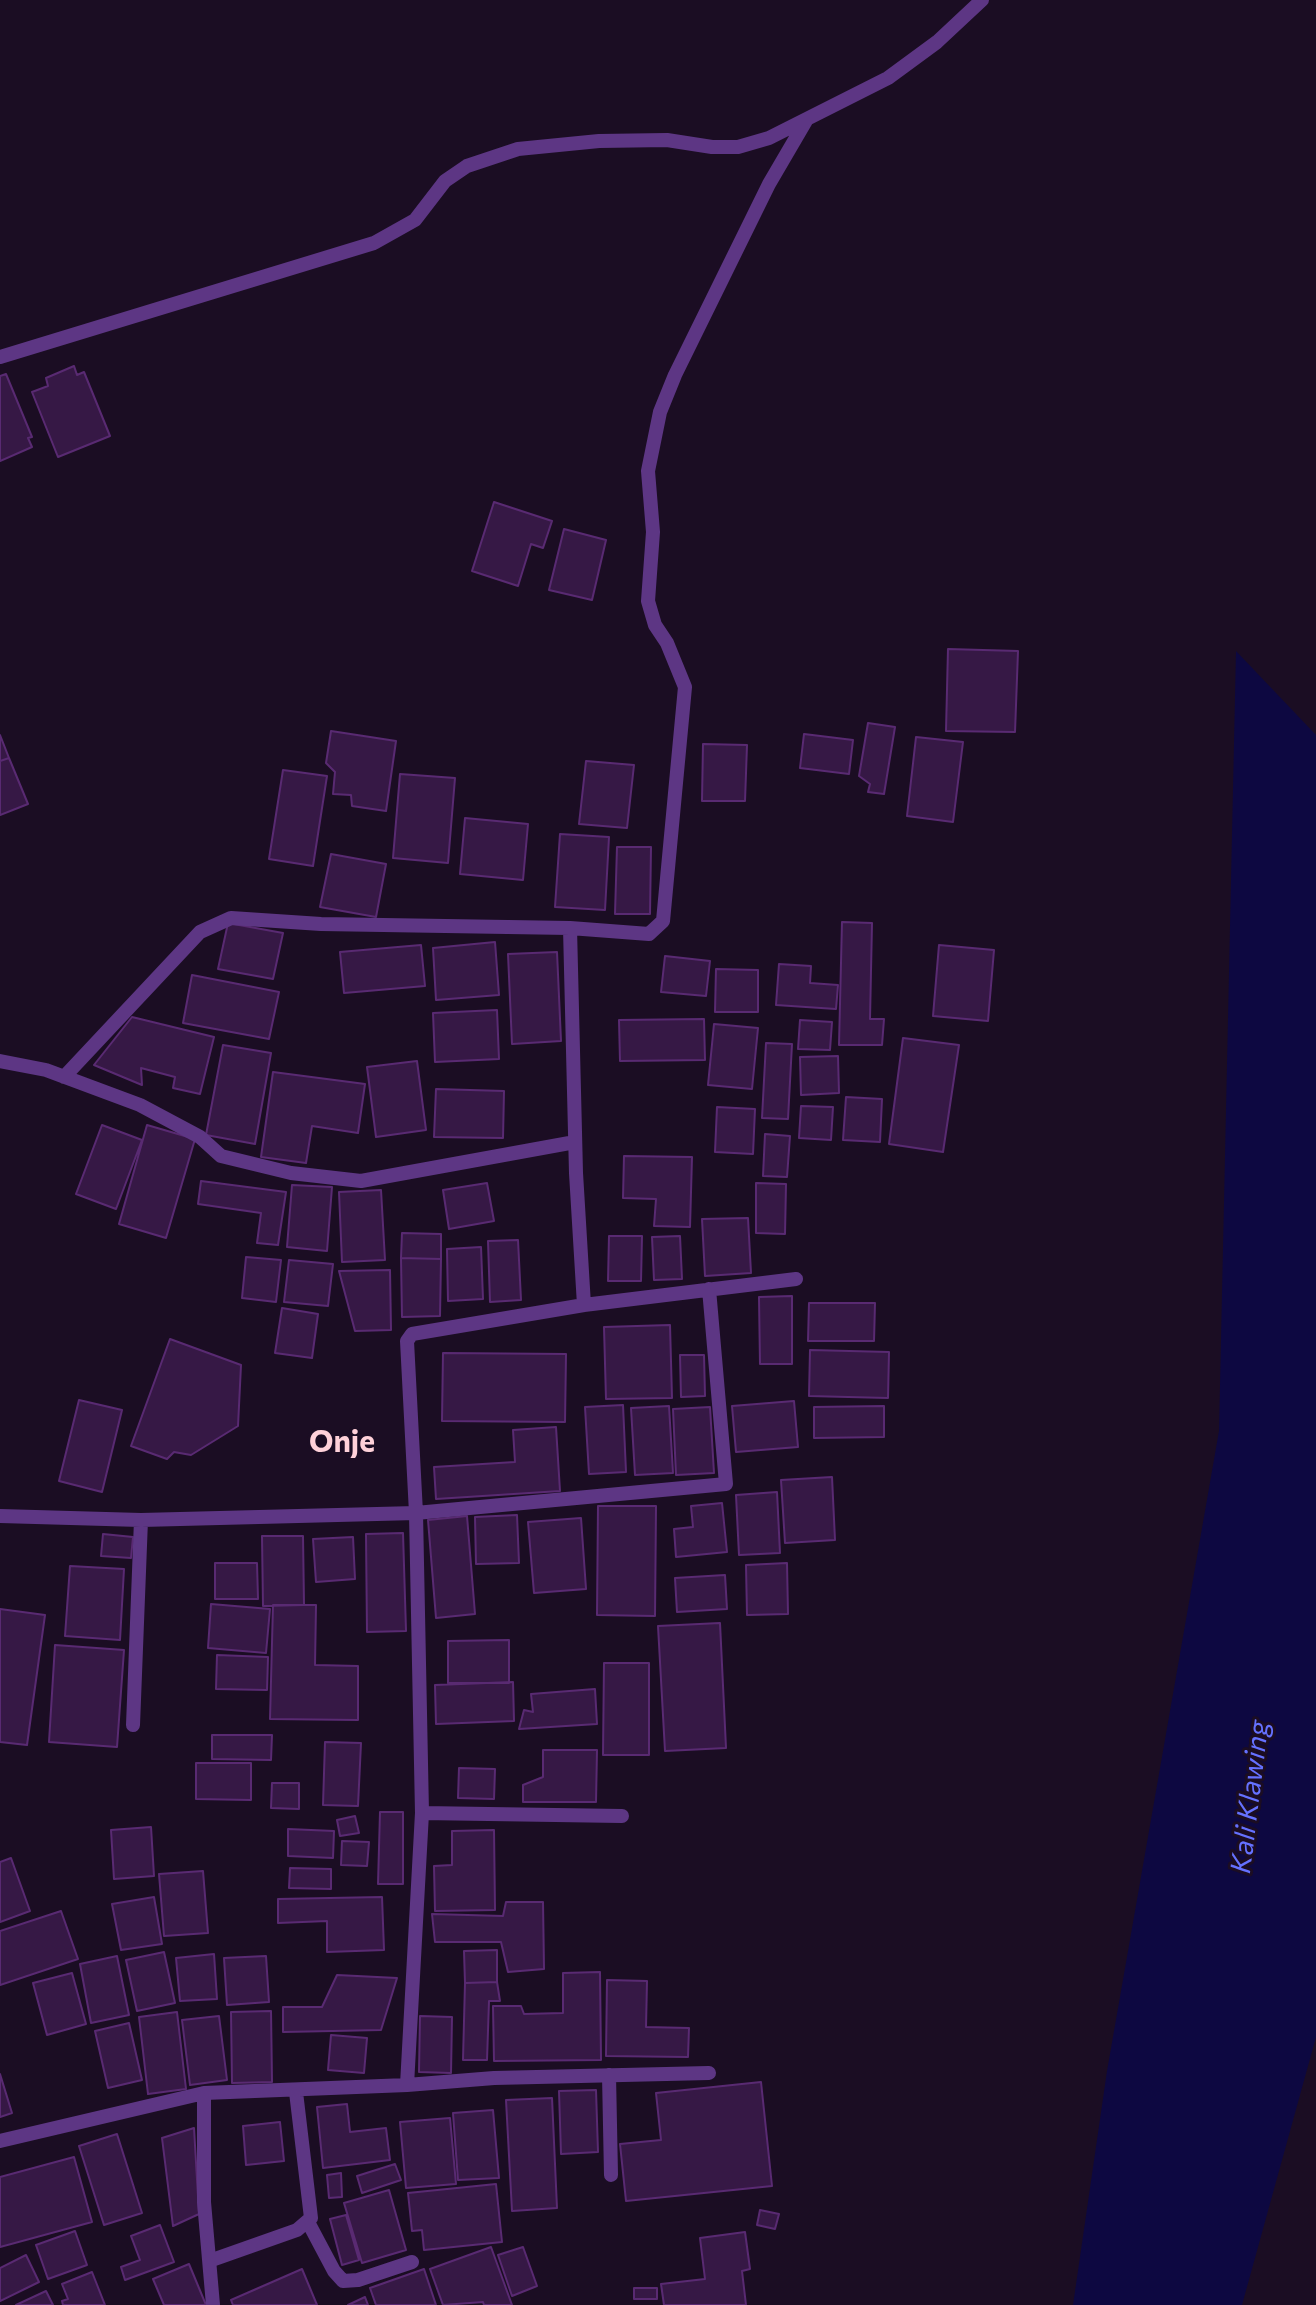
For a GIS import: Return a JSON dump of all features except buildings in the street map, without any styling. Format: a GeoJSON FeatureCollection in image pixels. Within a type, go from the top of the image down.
{"type":"FeatureCollection","features":[{"type":"Feature","properties":{"kind":"street"},"geometry":{"type":"LineString","coordinates":[[0,357],[374,243],[415,220],[445,181],[467,166],[518,149],[599,141],[667,141],[712,147],[738,146],[769,138],[888,78],[937,42],[982,0]]}},
{"type":"Feature","properties":{"kind":"street"},"geometry":{"type":"LineString","coordinates":[[64,1077],[200,932],[231,919],[321,924],[570,928],[649,934],[663,921],[685,687],[667,643],[655,625],[648,601],[653,532],[648,471],[660,412],[676,375],[769,184],[808,118]]}},
{"type":"Feature","properties":{"kind":"street"},"geometry":{"type":"LineString","coordinates":[[570,928],[575,1142],[583,1305]]}},
{"type":"Feature","properties":{"kind":"street"},"geometry":{"type":"LineString","coordinates":[[0,1061],[46,1070],[140,1105],[200,1137],[221,1156],[291,1173],[361,1181],[575,1142]]}},
{"type":"Feature","properties":{"kind":"street"},"geometry":{"type":"LineString","coordinates":[[407,2085],[422,1813],[416,1513],[407,1341],[412,1334],[583,1305],[796,1279]]}},
{"type":"Feature","properties":{"kind":"street"},"geometry":{"type":"LineString","coordinates":[[0,1516],[141,1520],[416,1513],[726,1484],[709,1289]]}},
{"type":"Feature","properties":{"kind":"street"},"geometry":{"type":"LineString","coordinates":[[133,1725],[141,1520]]}},
{"type":"Feature","properties":{"kind":"street"},"geometry":{"type":"LineString","coordinates":[[422,1813],[622,1816]]}},
{"type":"Feature","properties":{"kind":"street"},"geometry":{"type":"LineString","coordinates":[[0,2141],[204,2093],[296,2092],[494,2077],[709,2073]]}},
{"type":"Feature","properties":{"kind":"street"},"geometry":{"type":"LineString","coordinates":[[610,2075],[611,2175]]}},
{"type":"Feature","properties":{"kind":"street"},"geometry":{"type":"LineString","coordinates":[[212,2260],[290,2232],[311,2218],[296,2092]]}},
{"type":"Feature","properties":{"kind":"street"},"geometry":{"type":"LineString","coordinates":[[204,2093],[204,2202],[212,2260],[213,2305]]}},
{"type":"Feature","properties":{"kind":"street"},"geometry":{"type":"LineString","coordinates":[[308,2222],[334,2271],[343,2281],[358,2280],[412,2262]]}},
{"type":"Feature","properties":{"kind":"water","name":"Kali Klawing"},"geometry":{"type":"Polygon","coordinates":[[[1236,651],[1316,735],[1316,2037],[1242,2305],[1073,2305],[1107,2071],[1219,1431],[1236,651]]]}},
{"type":"Feature","properties":{"kind":"district","name":"Onje"},"geometry":{"type":"Point","coordinates":[342,1442]}}]}
